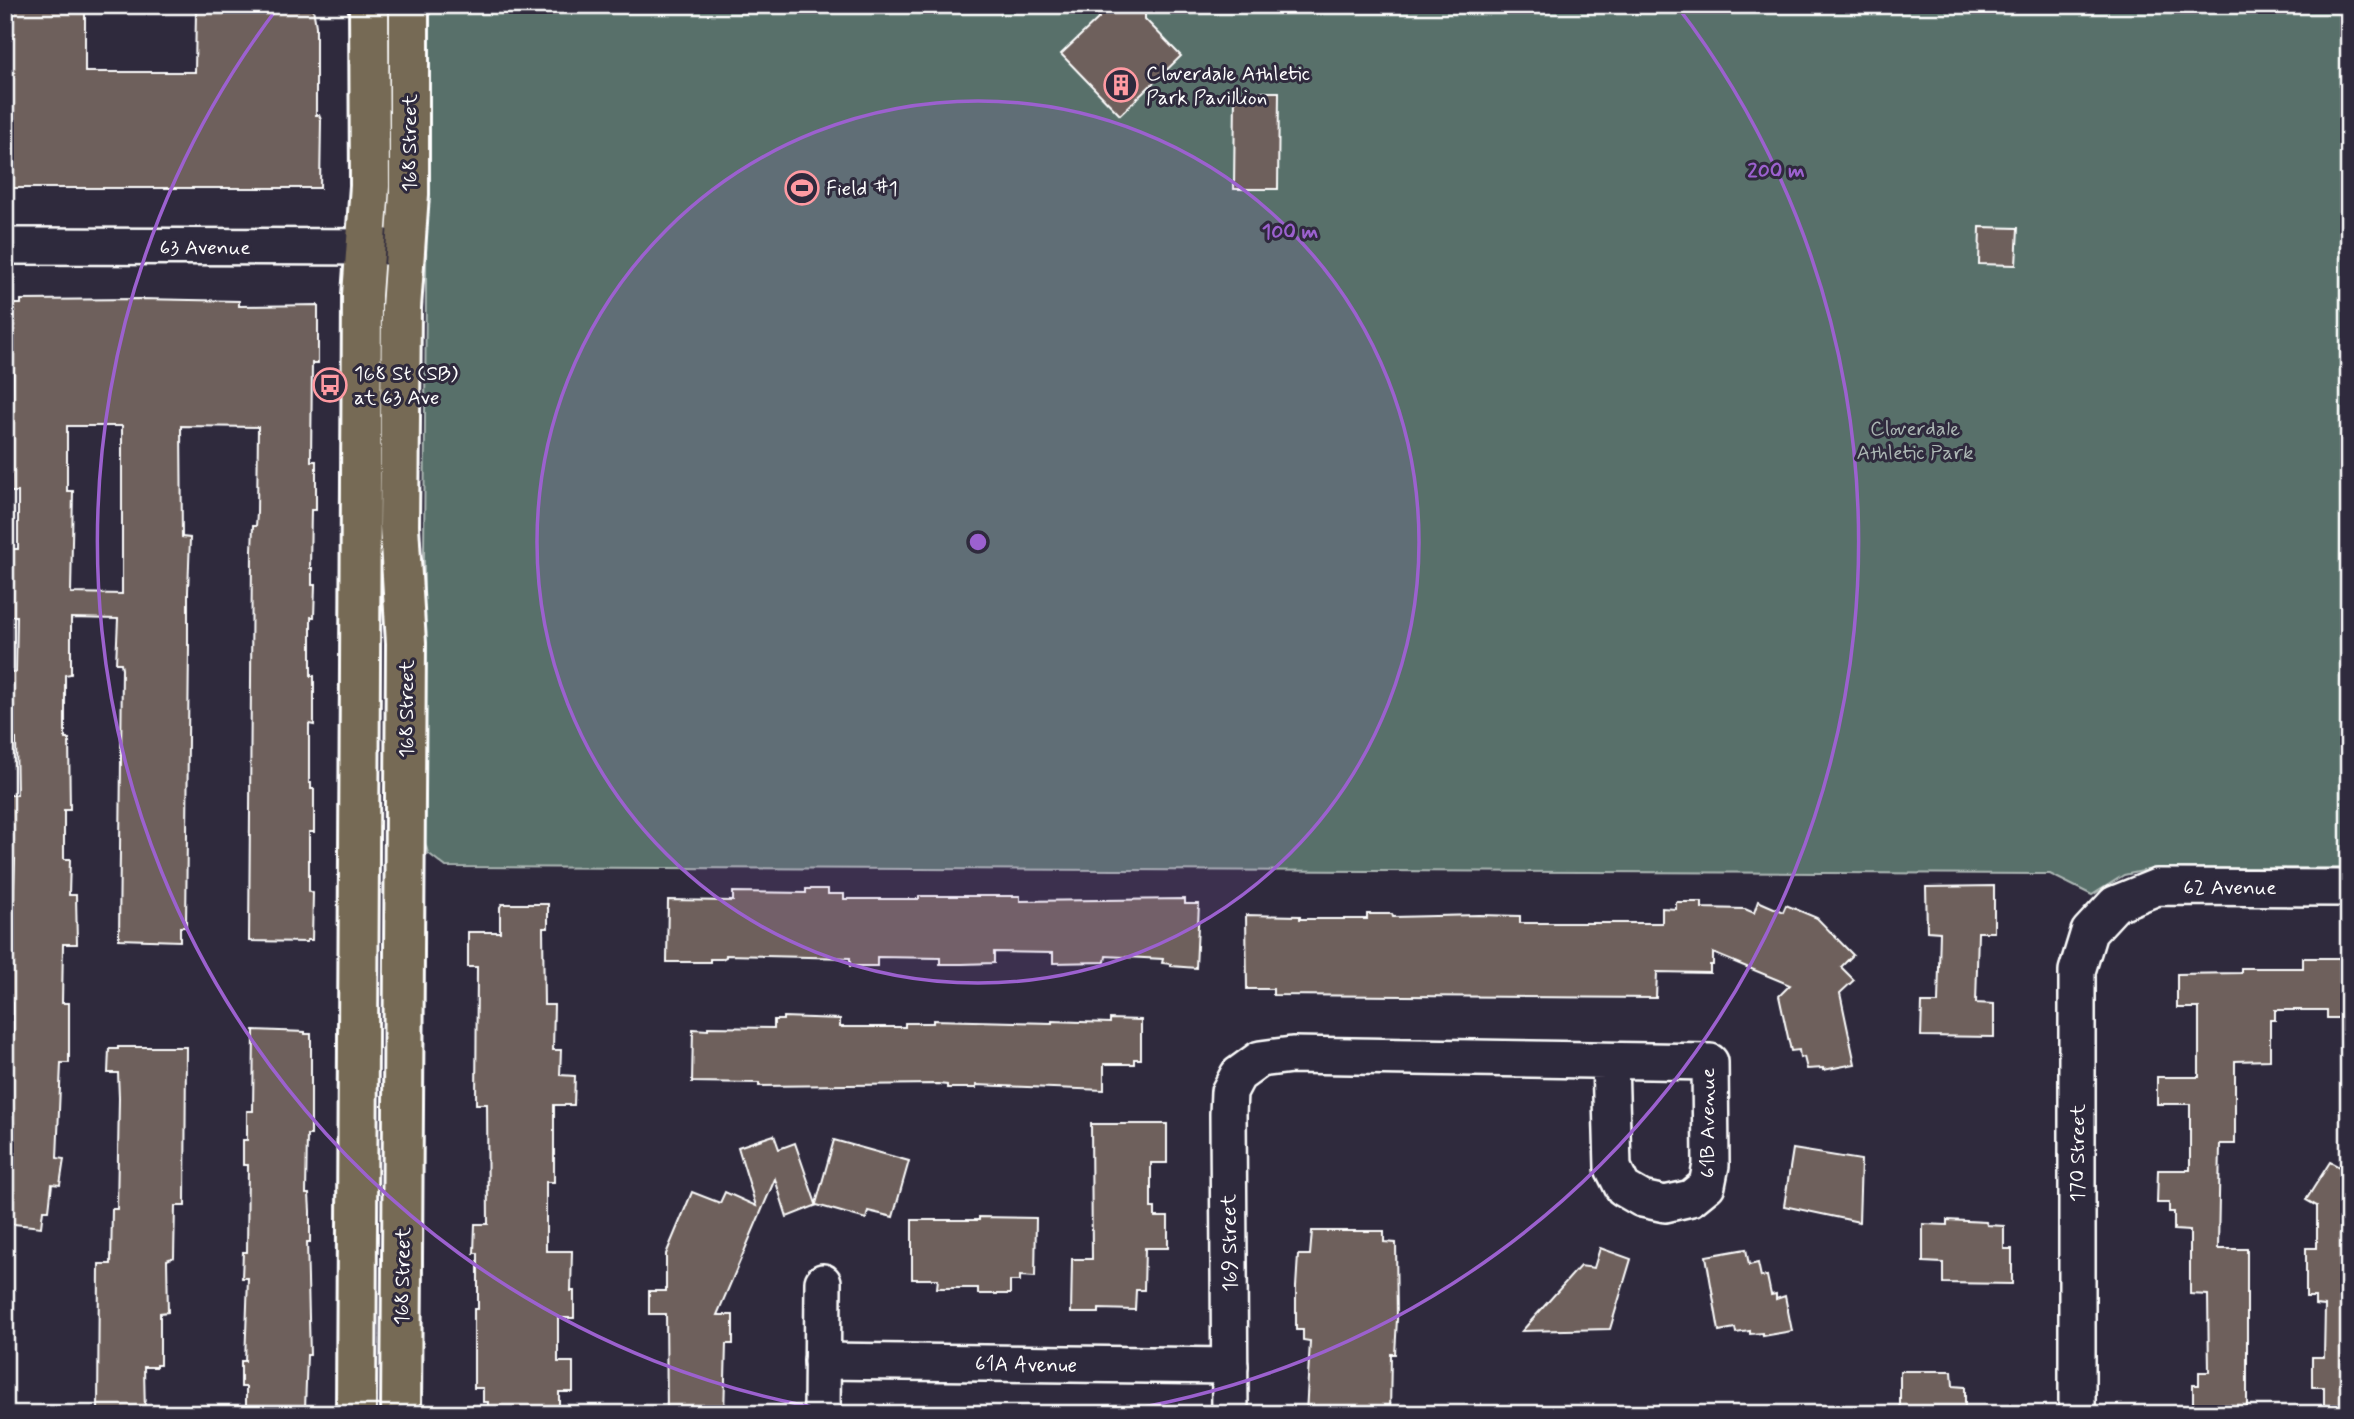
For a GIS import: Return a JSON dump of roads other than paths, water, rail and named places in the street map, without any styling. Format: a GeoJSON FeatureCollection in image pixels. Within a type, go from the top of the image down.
{"type":"FeatureCollection","features":[{"type":"Feature","properties":{"kind":"main road","name":"168 Street"},"geometry":{"type":"LineString","coordinates":[[356,1414],[361,309],[370,186],[369,5]]}},
{"type":"Feature","properties":{"kind":"main road","name":"168 Street"},"geometry":{"type":"LineString","coordinates":[[401,1414],[406,643],[399,526],[401,308],[409,194],[409,5]]}},
{"type":"Feature","properties":{"kind":"street","name":"63 Avenue"},"geometry":{"type":"LineString","coordinates":[[5,246],[405,247]]}},
{"type":"Feature","properties":{"kind":"street","name":"62 Avenue"},"geometry":{"type":"LineString","coordinates":[[2115,904],[2157,887],[2349,888]]}},
{"type":"Feature","properties":{"kind":"street","name":"170 Street"},"geometry":{"type":"LineString","coordinates":[[2077,1414],[2077,971],[2089,932],[2115,904]]}},
{"type":"Feature","properties":{"kind":"street","name":"61B Avenue"},"geometry":{"type":"LineString","coordinates":[[1238,1075],[1259,1059],[1292,1055],[1710,1062],[1711,1164],[1707,1185],[1691,1198],[1665,1204],[1642,1199],[1623,1188],[1613,1168],[1610,1061]]}},
{"type":"Feature","properties":{"kind":"street","name":"169 Street"},"geometry":{"type":"LineString","coordinates":[[1230,1414],[1228,1114],[1229,1091],[1238,1075]]}},
{"type":"Feature","properties":{"kind":"street"},"geometry":{"type":"LineString","coordinates":[[822,1414],[823,1282]]}},
{"type":"Feature","properties":{"kind":"street","name":"61A Avenue"},"geometry":{"type":"LineString","coordinates":[[822,1361],[1230,1366]]}},
{"type":"Feature","properties":{"kind":"place","name":"Cloverdale Athletic Park Pavillion"},"geometry":{"type":"Point","coordinates":[1121,85]}},
{"type":"Feature","properties":{"kind":"place","name":"Field #1"},"geometry":{"type":"Point","coordinates":[802,188]}},
{"type":"Feature","properties":{"kind":"place","name":"168 St (SB) at 63 Ave"},"geometry":{"type":"Point","coordinates":[330,385]}},
{"type":"Feature","properties":{"kind":"park label","name":"Cloverdale Athletic Park"},"geometry":{"type":"Point","coordinates":[1915,440]}}]}
